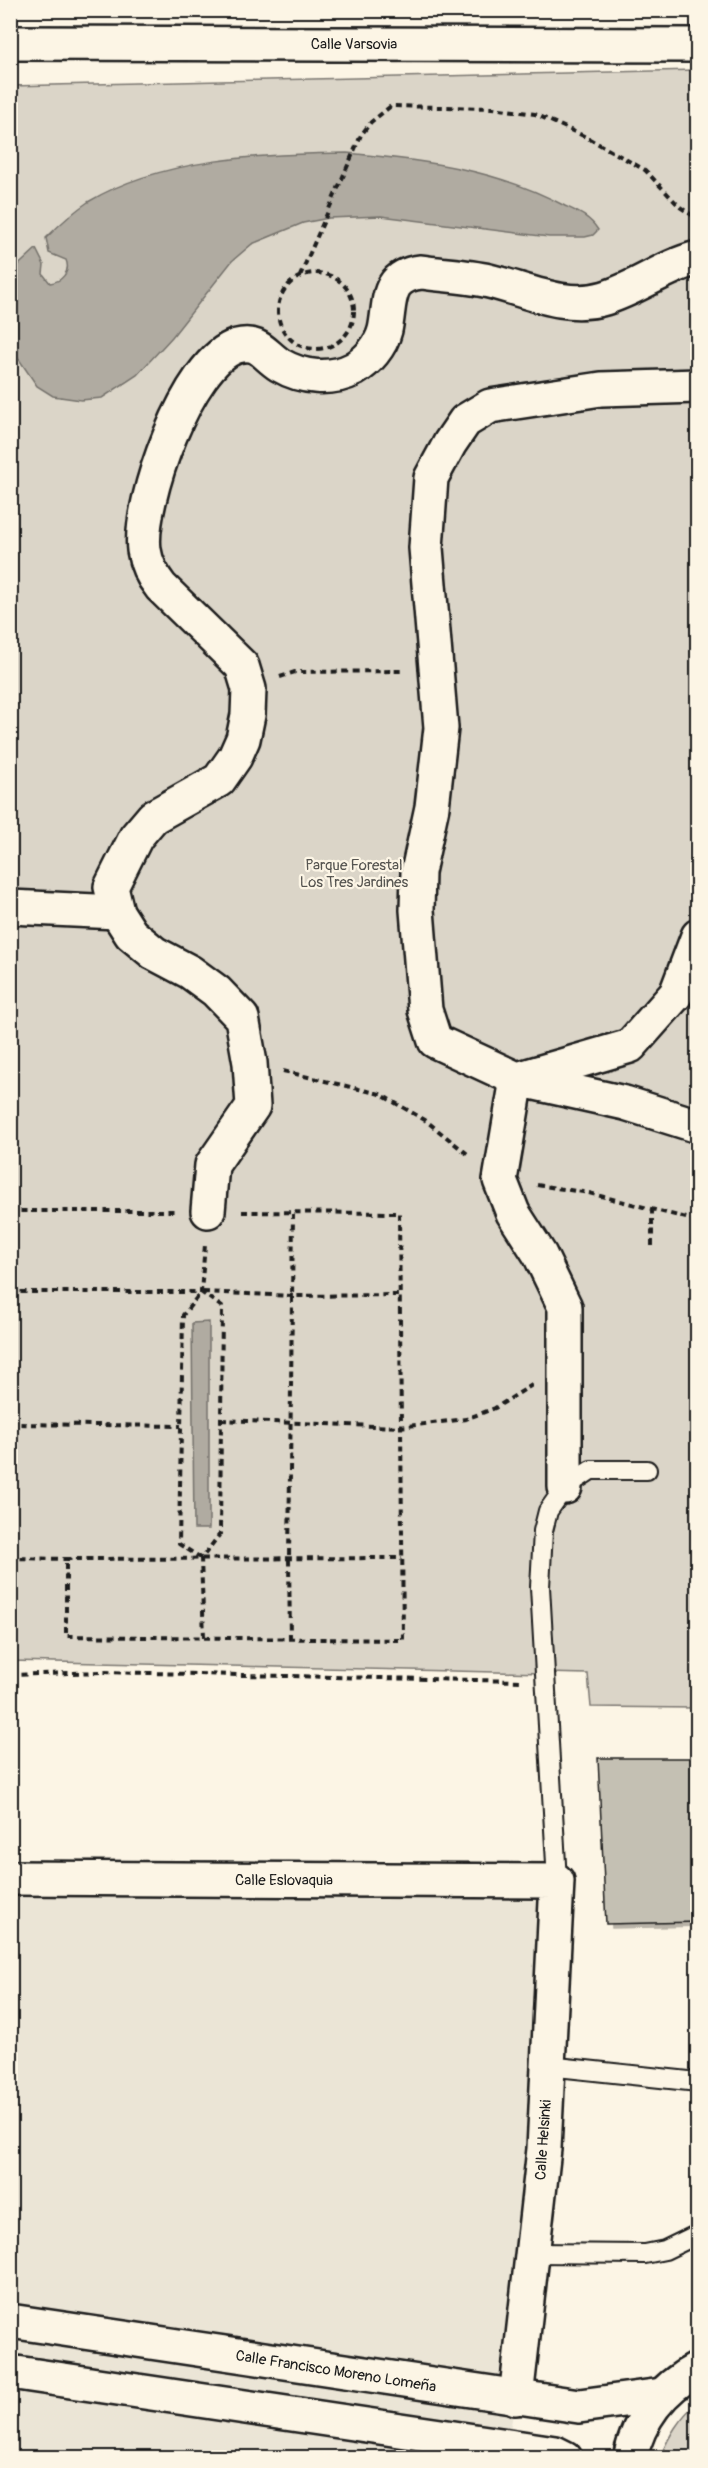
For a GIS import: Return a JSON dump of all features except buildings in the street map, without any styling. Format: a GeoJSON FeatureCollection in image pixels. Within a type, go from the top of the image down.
{"type":"FeatureCollection","features":[{"type":"Feature","properties":{"kind":"street","name":"Calle Varsovia"},"geometry":{"type":"LineString","coordinates":[[10,42],[698,45]]}},
{"type":"Feature","properties":{"kind":"street"},"geometry":{"type":"LineString","coordinates":[[208,1211],[212,1165],[253,1106],[250,1063],[242,1018],[216,992],[190,972],[154,953],[131,934],[117,912],[111,887],[136,837],[153,817],[219,780],[235,757],[243,739],[248,715],[249,689],[242,666],[161,587],[154,577],[144,552],[145,519],[149,498],[179,415],[194,388],[226,352],[236,347],[252,344],[263,349],[278,364],[298,373],[322,377],[352,370],[361,365],[380,344],[392,288],[400,278],[410,273],[421,272],[488,281],[546,298],[574,301],[604,298],[653,278],[683,262],[698,258]]}},
{"type":"Feature","properties":{"kind":"street"},"geometry":{"type":"LineString","coordinates":[[698,386],[590,390],[490,406],[465,421],[431,478],[426,548],[441,728],[432,807],[418,872],[417,910],[425,1010],[435,1041],[517,1079],[625,1103],[698,1126]]}},
{"type":"Feature","properties":{"kind":"street"},"geometry":{"type":"LineString","coordinates":[[10,907],[117,912]]}},
{"type":"Feature","properties":{"kind":"street"},"geometry":{"type":"LineString","coordinates":[[517,1079],[630,1046],[676,994],[698,936]]}},
{"type":"Feature","properties":{"kind":"street"},"geometry":{"type":"LineString","coordinates":[[517,1079],[500,1180],[513,1213],[540,1256],[565,1307],[565,1487]]}},
{"type":"Feature","properties":{"kind":"street","name":"Calle Eslovaquia"},"geometry":{"type":"LineString","coordinates":[[10,1878],[557,1881]]}},
{"type":"Feature","properties":{"kind":"street","name":"Calle Helsinki"},"geometry":{"type":"LineString","coordinates":[[516,2398],[544,2148],[557,1881]]}},
{"type":"Feature","properties":{"kind":"street","name":"Calle Francisco Moreno Lomeña"},"geometry":{"type":"LineString","coordinates":[[10,2321],[579,2406],[662,2395]]}},
{"type":"Feature","properties":{"kind":"street"},"geometry":{"type":"LineString","coordinates":[[630,2457],[633,2440],[645,2416],[662,2395],[682,2377],[698,2369]]}},
{"type":"Feature","properties":{"kind":"street"},"geometry":{"type":"LineString","coordinates":[[10,2372],[507,2451],[555,2453],[566,2457]]}},
{"type":"Feature","properties":{"kind":"lane"},"geometry":{"type":"LineString","coordinates":[[557,1881],[540,1587],[543,1531],[548,1511],[565,1487],[591,1470],[647,1470]]}},
{"type":"Feature","properties":{"kind":"lane"},"geometry":{"type":"LineString","coordinates":[[548,2066],[698,2082]]}},
{"type":"Feature","properties":{"kind":"lane"},"geometry":{"type":"LineString","coordinates":[[532,2253],[645,2254],[665,2250],[698,2234]]}},
{"type":"Feature","properties":{"kind":"path"},"geometry":{"type":"LineString","coordinates":[[300,276],[314,273],[329,275],[342,283],[350,295],[354,309],[351,324],[344,337],[331,346],[317,349],[303,347],[290,339],[281,327],[278,312],[280,297],[288,285],[300,276],[361,135],[371,122],[391,106],[493,108],[535,114],[586,137],[645,170],[680,207],[698,219]]}},
{"type":"Feature","properties":{"kind":"path"},"geometry":{"type":"LineString","coordinates":[[249,689],[295,672],[372,670],[436,673]]}},
{"type":"Feature","properties":{"kind":"path"},"geometry":{"type":"LineString","coordinates":[[652,1209],[652,1246]]}},
{"type":"Feature","properties":{"kind":"path"},"geometry":{"type":"LineString","coordinates":[[10,1211],[399,1213],[403,1640],[66,1636],[66,1559]]}},
{"type":"Feature","properties":{"kind":"path"},"geometry":{"type":"LineString","coordinates":[[201,1558],[179,1544],[183,1315],[201,1292],[208,1211]]}},
{"type":"Feature","properties":{"kind":"path"},"geometry":{"type":"LineString","coordinates":[[291,1638],[289,1558],[293,1214]]}},
{"type":"Feature","properties":{"kind":"path"},"geometry":{"type":"LineString","coordinates":[[10,1292],[201,1292],[293,1296],[400,1295]]}},
{"type":"Feature","properties":{"kind":"path"},"geometry":{"type":"LineString","coordinates":[[201,1292],[222,1307],[220,1534],[201,1558],[204,1637]]}},
{"type":"Feature","properties":{"kind":"path"},"geometry":{"type":"LineString","coordinates":[[221,1420],[400,1427],[466,1419],[495,1408],[564,1366]]}},
{"type":"Feature","properties":{"kind":"path"},"geometry":{"type":"LineString","coordinates":[[10,1425],[181,1426]]}},
{"type":"Feature","properties":{"kind":"path"},"geometry":{"type":"LineString","coordinates":[[10,1558],[402,1558]]}},
{"type":"Feature","properties":{"kind":"path"},"geometry":{"type":"LineString","coordinates":[[10,1675],[102,1672],[545,1682]]}},
{"type":"Feature","properties":{"kind":"shaded area"},"geometry":{"type":"Polygon","coordinates":[[[347,153],[459,168],[513,183],[575,210],[587,218],[598,230],[593,235],[585,237],[549,237],[381,216],[329,218],[303,223],[252,244],[232,261],[172,337],[137,375],[102,398],[81,400],[53,396],[37,386],[12,349],[11,272],[36,249],[44,265],[43,274],[50,283],[64,276],[67,269],[66,260],[49,253],[46,238],[88,202],[116,187],[180,167],[248,157],[347,153]]]}},
{"type":"Feature","properties":{"kind":"shaded area"},"geometry":{"type":"Polygon","coordinates":[[[209,1322],[209,1529],[194,1529],[192,1323],[209,1322]]]}},
{"type":"Feature","properties":{"kind":"shaded area"},"geometry":{"type":"Polygon","coordinates":[[[11,1878],[557,1881],[516,2398],[505,2457],[11,2458],[11,1878]]]}},
{"type":"Feature","properties":{"kind":"green space","name":"Parque Forestal Los Tres Jardines"},"geometry":{"type":"Polygon","coordinates":[[[697,70],[697,1708],[591,1707],[588,1674],[11,1661],[11,86],[697,70]]]}},
{"type":"Feature","properties":{"kind":"green space"},"geometry":{"type":"Polygon","coordinates":[[[697,2403],[697,2457],[660,2457],[675,2428],[697,2403]]]}}]}
